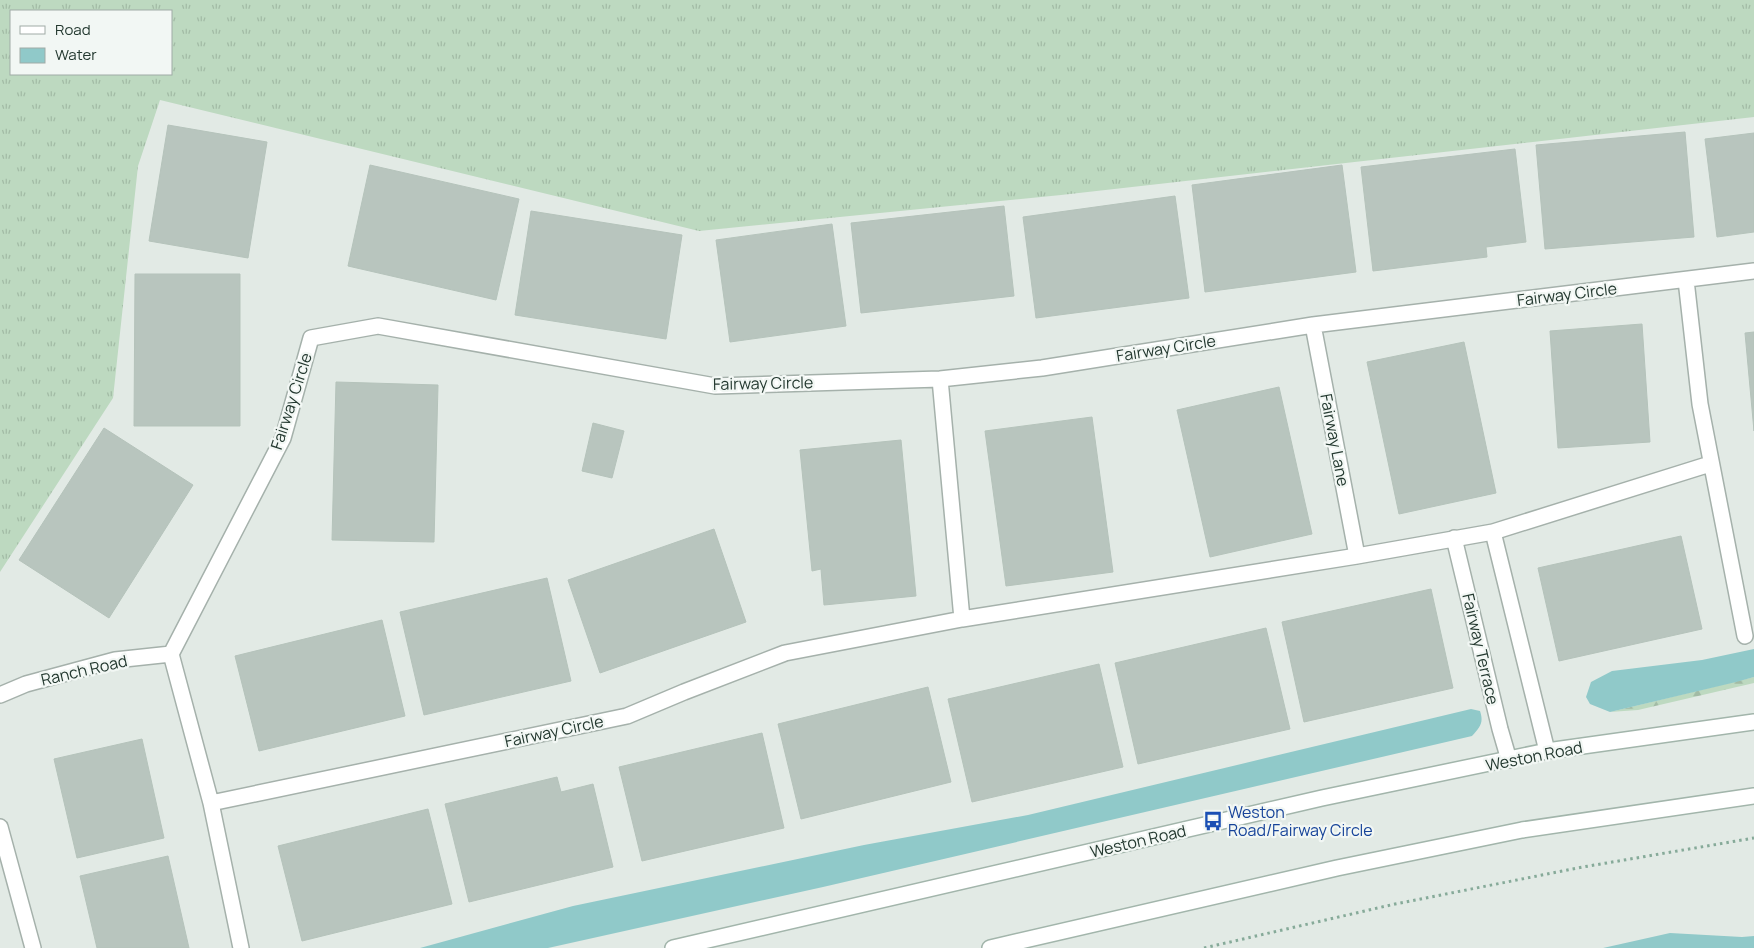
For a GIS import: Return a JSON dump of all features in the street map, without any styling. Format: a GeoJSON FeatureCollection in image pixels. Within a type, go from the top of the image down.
{"type":"FeatureCollection","features":[{"type":"Feature","properties":{"kind":"street","name":"Fairway Circle"},"geometry":{"type":"LineString","coordinates":[[171,654],[283,438],[312,338],[378,326],[715,386],[940,379],[1042,368],[1313,325],[1754,271]]}},
{"type":"Feature","properties":{"kind":"street"},"geometry":{"type":"LineString","coordinates":[[1686,280],[1700,404],[1710,464],[1745,636]]}},
{"type":"Feature","properties":{"kind":"street","name":"Fairway Lane"},"geometry":{"type":"LineString","coordinates":[[1313,325],[1357,556]]}},
{"type":"Feature","properties":{"kind":"street"},"geometry":{"type":"LineString","coordinates":[[940,379],[962,619]]}},
{"type":"Feature","properties":{"kind":"street","name":"Fairway Circle"},"geometry":{"type":"LineString","coordinates":[[210,803],[627,716],[785,653],[962,619],[1357,556],[1493,532],[1710,464]]}},
{"type":"Feature","properties":{"kind":"street"},"geometry":{"type":"LineString","coordinates":[[1493,532],[1547,751]]}},
{"type":"Feature","properties":{"kind":"street","name":"Fairway Terrace"},"geometry":{"type":"LineString","coordinates":[[1454,538],[1500,729],[1510,760]]}},
{"type":"Feature","properties":{"kind":"street"},"geometry":{"type":"LineString","coordinates":[[171,654],[210,803],[242,948]]}},
{"type":"Feature","properties":{"kind":"street","name":"Ranch Road"},"geometry":{"type":"LineString","coordinates":[[0,694],[26,684],[115,660],[171,654]]}},
{"type":"Feature","properties":{"kind":"street","name":"Weston Road"},"geometry":{"type":"LineString","coordinates":[[673,948],[1322,798],[1547,751],[1754,722]]}},
{"type":"Feature","properties":{"kind":"street"},"geometry":{"type":"LineString","coordinates":[[990,948],[1337,868],[1522,830],[1754,796]]}},
{"type":"Feature","properties":{"kind":"street"},"geometry":{"type":"LineString","coordinates":[[0,827],[33,948]]}},
{"type":"Feature","properties":{"kind":"path"},"geometry":{"type":"LineString","coordinates":[[1204,948],[1395,904],[1583,867],[1754,838]]}},
{"type":"Feature","properties":{"kind":"green space"},"geometry":{"type":"Polygon","coordinates":[[[0,0],[1754,0],[1754,117],[1061,195],[699,231],[160,100],[138,166],[113,398],[0,572],[0,0]]]}},
{"type":"Feature","properties":{"kind":"green space"},"geometry":{"type":"Polygon","coordinates":[[[1754,677],[1754,683],[1638,710],[1610,712],[1754,677]]]}},
{"type":"Feature","properties":{"kind":"water"},"geometry":{"type":"Polygon","coordinates":[[[1754,649],[1754,677],[1610,712],[1590,704],[1586,697],[1591,682],[1612,671],[1702,660],[1754,649]]]}},
{"type":"Feature","properties":{"kind":"water"},"geometry":{"type":"Polygon","coordinates":[[[1471,709],[1480,711],[1482,719],[1472,736],[823,887],[548,948],[420,948],[573,906],[864,845],[1028,815],[1471,709]]]}},
{"type":"Feature","properties":{"kind":"water"},"geometry":{"type":"Polygon","coordinates":[[[1670,933],[1754,936],[1754,948],[1603,948],[1670,933]]]}},
{"type":"Feature","properties":{"kind":"building"},"geometry":{"type":"Polygon","coordinates":[[[168,125],[267,142],[248,258],[149,241],[168,125]]]}},
{"type":"Feature","properties":{"kind":"building"},"geometry":{"type":"Polygon","coordinates":[[[1685,132],[1694,237],[1545,249],[1536,145],[1685,132]]]}},
{"type":"Feature","properties":{"kind":"building"},"geometry":{"type":"Polygon","coordinates":[[[1754,133],[1754,232],[1717,237],[1705,139],[1754,133]]]}},
{"type":"Feature","properties":{"kind":"building"},"geometry":{"type":"Polygon","coordinates":[[[1515,149],[1526,242],[1486,247],[1487,257],[1373,271],[1361,167],[1515,149]]]}},
{"type":"Feature","properties":{"kind":"building"},"geometry":{"type":"Polygon","coordinates":[[[370,165],[519,199],[496,300],[348,266],[370,165]]]}},
{"type":"Feature","properties":{"kind":"building"},"geometry":{"type":"Polygon","coordinates":[[[1342,165],[1356,272],[1205,292],[1192,185],[1342,165]]]}},
{"type":"Feature","properties":{"kind":"building"},"geometry":{"type":"Polygon","coordinates":[[[1175,196],[1189,298],[1036,318],[1023,217],[1175,196]]]}},
{"type":"Feature","properties":{"kind":"building"},"geometry":{"type":"Polygon","coordinates":[[[1004,206],[1014,296],[861,313],[851,223],[1004,206]]]}},
{"type":"Feature","properties":{"kind":"building"},"geometry":{"type":"Polygon","coordinates":[[[531,211],[682,235],[666,339],[515,315],[531,211]]]}},
{"type":"Feature","properties":{"kind":"building"},"geometry":{"type":"Polygon","coordinates":[[[832,224],[846,326],[730,342],[716,240],[832,224]]]}},
{"type":"Feature","properties":{"kind":"building"},"geometry":{"type":"Polygon","coordinates":[[[135,274],[240,274],[240,426],[134,426],[135,274]]]}},
{"type":"Feature","properties":{"kind":"building"},"geometry":{"type":"Polygon","coordinates":[[[1642,324],[1650,442],[1558,448],[1550,331],[1642,324]]]}},
{"type":"Feature","properties":{"kind":"building"},"geometry":{"type":"Polygon","coordinates":[[[1754,332],[1754,431],[1745,333],[1754,332]]]}},
{"type":"Feature","properties":{"kind":"building"},"geometry":{"type":"Polygon","coordinates":[[[1464,342],[1496,493],[1399,514],[1367,362],[1464,342]]]}},
{"type":"Feature","properties":{"kind":"building"},"geometry":{"type":"Polygon","coordinates":[[[336,382],[438,385],[434,542],[332,540],[336,382]]]}},
{"type":"Feature","properties":{"kind":"building"},"geometry":{"type":"Polygon","coordinates":[[[1279,387],[1312,534],[1210,557],[1177,410],[1279,387]]]}},
{"type":"Feature","properties":{"kind":"building"},"geometry":{"type":"Polygon","coordinates":[[[1092,417],[1113,572],[1006,586],[985,431],[1092,417]]]}},
{"type":"Feature","properties":{"kind":"building"},"geometry":{"type":"Polygon","coordinates":[[[593,423],[624,431],[612,478],[582,471],[593,423]]]}},
{"type":"Feature","properties":{"kind":"building"},"geometry":{"type":"Polygon","coordinates":[[[104,428],[193,485],[109,618],[19,560],[104,428]]]}},
{"type":"Feature","properties":{"kind":"building"},"geometry":{"type":"Polygon","coordinates":[[[901,440],[916,596],[824,605],[821,569],[812,571],[800,450],[901,440]]]}},
{"type":"Feature","properties":{"kind":"building"},"geometry":{"type":"Polygon","coordinates":[[[714,529],[746,622],[600,673],[568,580],[714,529]]]}},
{"type":"Feature","properties":{"kind":"building"},"geometry":{"type":"Polygon","coordinates":[[[1681,536],[1702,629],[1559,661],[1538,568],[1681,536]]]}},
{"type":"Feature","properties":{"kind":"building"},"geometry":{"type":"Polygon","coordinates":[[[547,578],[571,681],[424,715],[400,612],[547,578]]]}},
{"type":"Feature","properties":{"kind":"building"},"geometry":{"type":"Polygon","coordinates":[[[1431,589],[1453,688],[1304,722],[1282,622],[1431,589]]]}},
{"type":"Feature","properties":{"kind":"building"},"geometry":{"type":"Polygon","coordinates":[[[382,620],[405,716],[259,751],[235,656],[382,620]]]}},
{"type":"Feature","properties":{"kind":"building"},"geometry":{"type":"Polygon","coordinates":[[[1266,628],[1290,729],[1138,764],[1115,663],[1266,628]]]}},
{"type":"Feature","properties":{"kind":"building"},"geometry":{"type":"Polygon","coordinates":[[[1099,664],[1123,767],[972,802],[948,699],[1099,664]]]}},
{"type":"Feature","properties":{"kind":"building"},"geometry":{"type":"Polygon","coordinates":[[[928,687],[951,782],[801,819],[778,724],[928,687]]]}},
{"type":"Feature","properties":{"kind":"building"},"geometry":{"type":"Polygon","coordinates":[[[762,733],[784,828],[642,861],[619,767],[762,733]]]}},
{"type":"Feature","properties":{"kind":"building"},"geometry":{"type":"Polygon","coordinates":[[[142,739],[164,838],[77,858],[54,759],[142,739]]]}},
{"type":"Feature","properties":{"kind":"building"},"geometry":{"type":"Polygon","coordinates":[[[557,777],[561,792],[593,784],[613,867],[469,902],[445,804],[557,777]]]}},
{"type":"Feature","properties":{"kind":"building"},"geometry":{"type":"Polygon","coordinates":[[[428,809],[452,904],[302,941],[278,846],[428,809]]]}},
{"type":"Feature","properties":{"kind":"building"},"geometry":{"type":"Polygon","coordinates":[[[168,856],[189,948],[97,948],[80,876],[168,856]]]}},
{"type":"Feature","properties":{"kind":"place","name":"Weston Road/Fairway Circle"},"geometry":{"type":"Point","coordinates":[1213,821]}}]}
